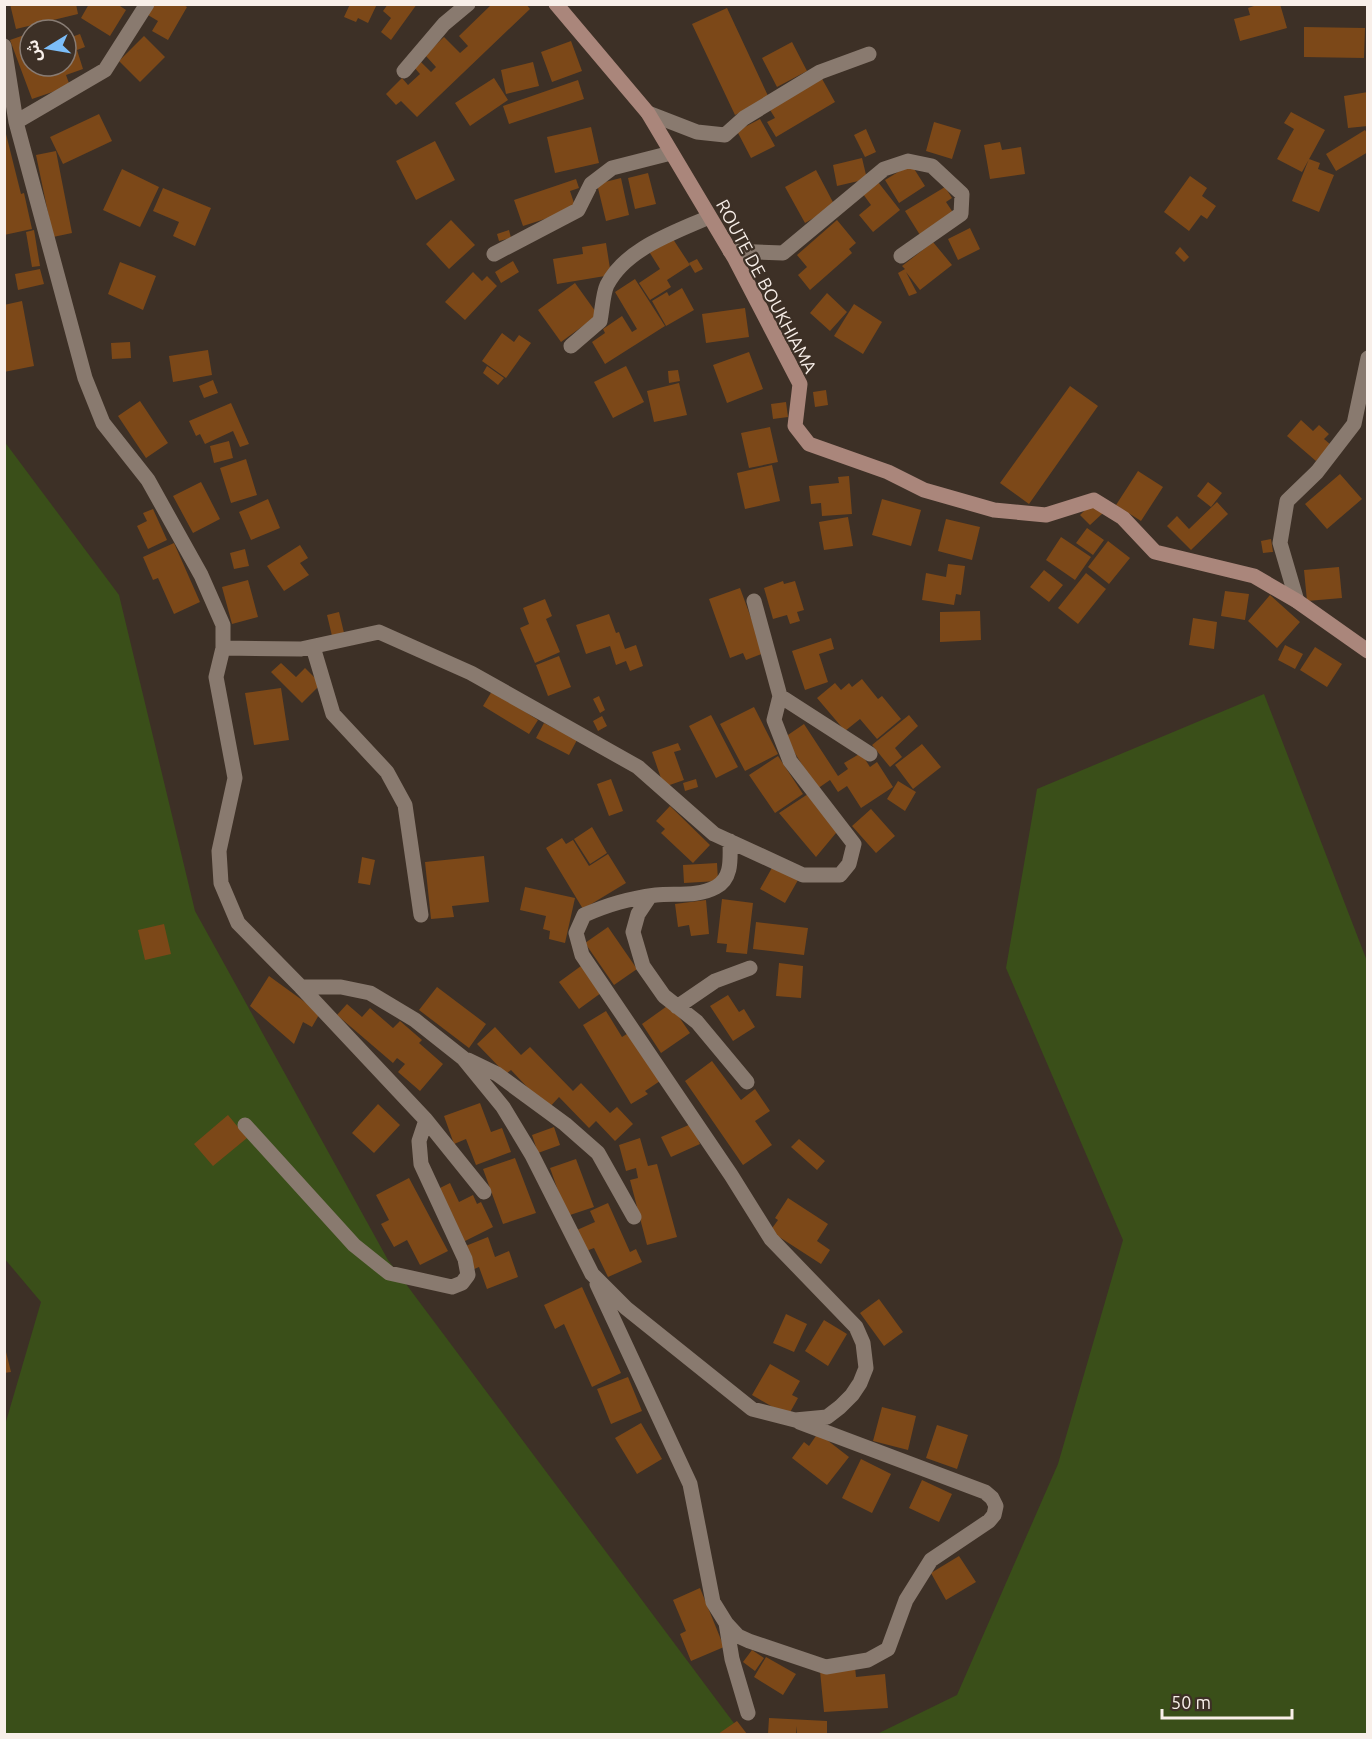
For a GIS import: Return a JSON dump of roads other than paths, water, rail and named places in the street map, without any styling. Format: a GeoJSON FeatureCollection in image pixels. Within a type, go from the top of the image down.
{"type":"FeatureCollection","features":[{"type":"Feature","properties":{"kind":"street"},"geometry":{"type":"LineString","coordinates":[[16,122],[105,70],[147,4]]}},
{"type":"Feature","properties":{"kind":"street"},"geometry":{"type":"LineString","coordinates":[[404,71],[444,24],[468,4]]}},
{"type":"Feature","properties":{"kind":"street","name":"ROUTE DE BOUKHIAMA"},"geometry":{"type":"LineString","coordinates":[[556,4],[648,113],[730,251],[800,384],[795,426],[809,444],[888,472],[924,490],[994,510],[1046,515],[1094,500],[1123,518],[1155,552],[1254,576],[1298,600],[1368,651]]}},
{"type":"Feature","properties":{"kind":"street"},"geometry":{"type":"LineString","coordinates":[[4,46],[7,81],[16,122],[85,378],[103,423],[148,480],[201,575],[223,625],[223,648],[216,677],[235,778],[219,851],[221,883],[237,922],[302,987],[426,1120],[484,1192]]}},
{"type":"Feature","properties":{"kind":"street"},"geometry":{"type":"LineString","coordinates":[[648,113],[697,132],[725,135],[744,118],[820,72],[869,54]]}},
{"type":"Feature","properties":{"kind":"street"},"geometry":{"type":"LineString","coordinates":[[494,254],[578,210],[591,184],[612,168],[671,153]]}},
{"type":"Feature","properties":{"kind":"street"},"geometry":{"type":"LineString","coordinates":[[730,251],[783,253],[884,170],[908,161],[932,166],[962,194],[961,214],[901,256]]}},
{"type":"Feature","properties":{"kind":"street"},"geometry":{"type":"LineString","coordinates":[[571,346],[600,321],[606,286],[630,256],[659,239],[710,217]]}},
{"type":"Feature","properties":{"kind":"street"},"geometry":{"type":"LineString","coordinates":[[1298,600],[1280,543],[1287,501],[1317,472],[1354,424],[1368,358]]}},
{"type":"Feature","properties":{"kind":"street"},"geometry":{"type":"LineString","coordinates":[[223,648],[301,650],[379,632],[471,674],[638,767],[714,834],[803,875],[840,875],[849,864],[854,844],[790,761],[774,720],[780,696],[754,601]]}},
{"type":"Feature","properties":{"kind":"street"},"geometry":{"type":"LineString","coordinates":[[313,647],[333,714],[387,772],[405,805],[421,915]]}},
{"type":"Feature","properties":{"kind":"street"},"geometry":{"type":"LineString","coordinates":[[780,696],[870,753]]}},
{"type":"Feature","properties":{"kind":"street"},"geometry":{"type":"LineString","coordinates":[[729,841],[731,868],[717,887],[698,893],[615,901],[584,915],[576,933],[582,955],[731,1175],[771,1239],[856,1327],[863,1343],[866,1368],[860,1383],[852,1395],[828,1417],[795,1420]]}},
{"type":"Feature","properties":{"kind":"street"},"geometry":{"type":"LineString","coordinates":[[650,896],[638,914],[633,932],[643,966],[664,996],[697,1022],[747,1082]]}},
{"type":"Feature","properties":{"kind":"street"},"geometry":{"type":"LineString","coordinates":[[677,1007],[715,981],[750,968]]}},
{"type":"Feature","properties":{"kind":"street"},"geometry":{"type":"LineString","coordinates":[[302,987],[341,987],[370,993],[415,1020],[463,1058],[503,1107],[532,1155],[592,1274],[690,1484],[713,1602],[726,1623],[738,1635],[749,1641],[826,1667],[868,1660],[888,1649],[906,1600],[931,1560],[989,1521],[994,1515],[996,1506],[992,1498],[985,1492],[795,1420],[752,1409],[626,1308],[592,1274]]}},
{"type":"Feature","properties":{"kind":"street"},"geometry":{"type":"LineString","coordinates":[[463,1058],[497,1074],[565,1124],[598,1153],[634,1217]]}},
{"type":"Feature","properties":{"kind":"street"},"geometry":{"type":"LineString","coordinates":[[246,1125],[354,1245],[389,1274],[452,1287],[462,1283],[468,1275],[465,1259],[421,1164],[419,1141],[426,1120]]}},
{"type":"Feature","properties":{"kind":"street"},"geometry":{"type":"LineString","coordinates":[[726,1623],[732,1659],[748,1713]]}}]}
